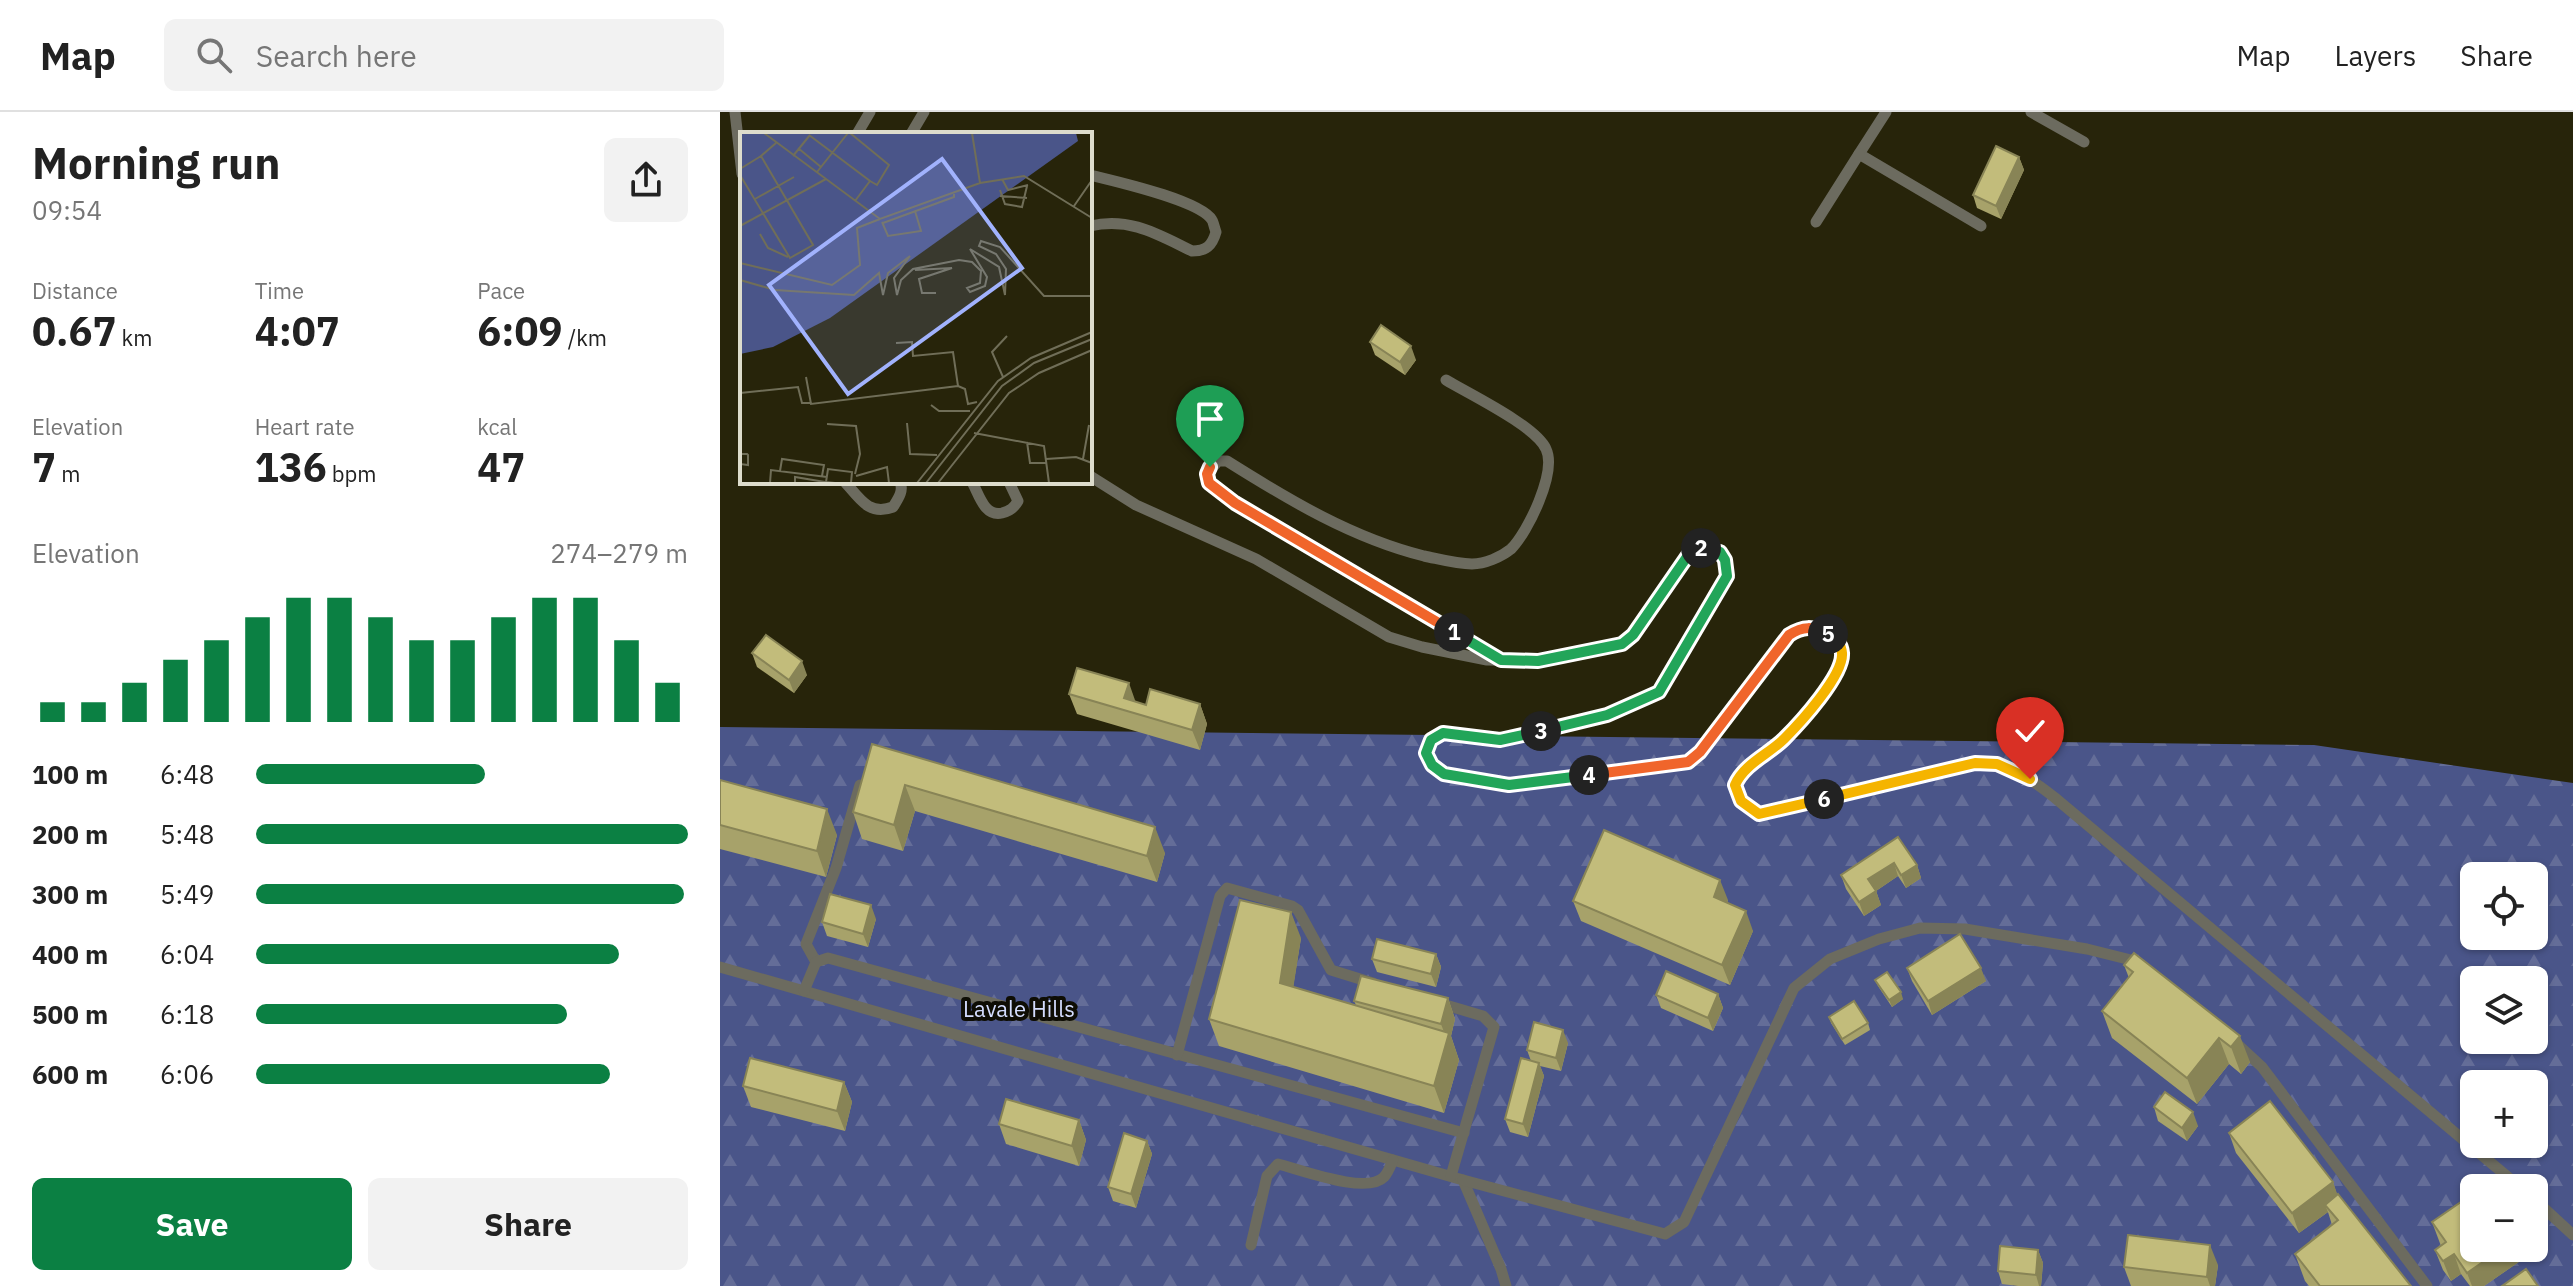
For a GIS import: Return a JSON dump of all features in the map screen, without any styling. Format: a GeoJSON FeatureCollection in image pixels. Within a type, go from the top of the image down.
{"type":"FeatureCollection","features":[{"type":"Feature","properties":{"kind":"lane"},"geometry":{"type":"LineString","coordinates":[[735,112],[740,156]]}},
{"type":"Feature","properties":{"kind":"lane"},"geometry":{"type":"LineString","coordinates":[[858,132],[870,112]]}},
{"type":"Feature","properties":{"kind":"lane"},"geometry":{"type":"LineString","coordinates":[[912,132],[924,112]]}},
{"type":"Feature","properties":{"kind":"lane"},"geometry":{"type":"LineString","coordinates":[[1816,222],[1886,112]]}},
{"type":"Feature","properties":{"kind":"lane"},"geometry":{"type":"LineString","coordinates":[[2031,112],[2084,142]]}},
{"type":"Feature","properties":{"kind":"lane"},"geometry":{"type":"LineString","coordinates":[[1859,154],[1981,226]]}},
{"type":"Feature","properties":{"kind":"lane"},"geometry":{"type":"LineString","coordinates":[[1092,176],[1172,198],[1199,210],[1212,220],[1216,232],[1209,247],[1192,251],[1131,223],[1092,226]]}},
{"type":"Feature","properties":{"kind":"lane"},"geometry":{"type":"LineString","coordinates":[[1446,380],[1524,426],[1546,448],[1549,460],[1547,482],[1512,548],[1496,558],[1474,565],[1386,546],[1324,518],[1227,461],[1218,461],[1207,474],[1209,483],[1235,503],[1501,660]]}},
{"type":"Feature","properties":{"kind":"lane"},"geometry":{"type":"LineString","coordinates":[[1092,477],[1136,505],[1256,559],[1389,637],[1458,655],[1538,661],[1622,644],[1633,635],[1691,551],[1706,548],[1720,552],[1727,568],[1725,583],[1659,692],[1607,715],[1506,740],[1438,734],[1431,740],[1426,753],[1432,765],[1444,774],[1509,785],[1679,765],[1700,752],[1789,635],[1798,629],[1818,629],[1838,641],[1842,652],[1841,663],[1819,699],[1784,740],[1739,775],[1735,785],[1750,808],[1759,814],[1975,763],[1997,764],[2021,774],[2067,807],[2504,1174]]}},
{"type":"Feature","properties":{"kind":"lane"},"geometry":{"type":"LineString","coordinates":[[847,484],[866,506],[879,511],[893,507],[900,497],[901,484]]}},
{"type":"Feature","properties":{"kind":"lane"},"geometry":{"type":"LineString","coordinates":[[973,484],[986,510],[995,514],[1014,507],[1018,501],[1010,484]]}},
{"type":"Feature","properties":{"kind":"lane"},"geometry":{"type":"LineString","coordinates":[[816,962],[806,944],[836,868],[860,785]]}},
{"type":"Feature","properties":{"kind":"lane"},"geometry":{"type":"LineString","coordinates":[[1177,1055],[1220,896],[1227,888],[1292,906],[1302,914],[1331,970],[1381,986]]}},
{"type":"Feature","properties":{"kind":"lane"},"geometry":{"type":"LineString","coordinates":[[720,967],[1393,1160],[1665,1234],[1684,1222],[1794,988],[1830,959],[1879,939],[1920,928],[1979,931],[2117,956],[2131,960],[2154,976]]}},
{"type":"Feature","properties":{"kind":"lane"},"geometry":{"type":"LineString","coordinates":[[804,991],[816,962],[828,958],[1464,1133]]}},
{"type":"Feature","properties":{"kind":"lane"},"geometry":{"type":"LineString","coordinates":[[1423,998],[1483,1016],[1494,1027],[1464,1133],[1457,1178],[1506,1286]]}},
{"type":"Feature","properties":{"kind":"lane"},"geometry":{"type":"LineString","coordinates":[[2231,1038],[2262,1067],[2427,1286]]}},
{"type":"Feature","properties":{"kind":"lane"},"geometry":{"type":"LineString","coordinates":[[1251,1245],[1267,1176],[1278,1164],[1355,1185],[1375,1183],[1385,1176],[1393,1160]]}},
{"type":"Feature","properties":{"kind":"lane"},"geometry":{"type":"LineString","coordinates":[[2548,1212],[2573,1235]]}},
{"type":"Feature","properties":{"kind":"green space","name":"Lavale Hills"},"geometry":{"type":"Polygon","coordinates":[[[720,727],[2314,745],[2573,783],[2573,1286],[720,1286],[720,727]]]}},
{"type":"Feature","properties":{"kind":"building"},"geometry":{"type":"Polygon","coordinates":[[[1996,146],[2019,157],[1996,206],[1973,195],[1996,146]]]}},
{"type":"Feature","properties":{"kind":"building"},"geometry":{"type":"Polygon","coordinates":[[[1381,325],[1411,346],[1400,362],[1370,342],[1381,325]]]}},
{"type":"Feature","properties":{"kind":"building"},"geometry":{"type":"Polygon","coordinates":[[[766,635],[802,661],[789,680],[752,653],[766,635]]]}},
{"type":"Feature","properties":{"kind":"building"},"geometry":{"type":"Polygon","coordinates":[[[1077,668],[1129,683],[1124,698],[1146,705],[1150,689],[1200,704],[1192,730],[1069,694],[1077,668]]]}},
{"type":"Feature","properties":{"kind":"building"},"geometry":{"type":"Polygon","coordinates":[[[872,744],[1155,827],[1147,856],[905,785],[894,825],[853,812],[872,744]]]}},
{"type":"Feature","properties":{"kind":"building"},"geometry":{"type":"Polygon","coordinates":[[[720,780],[827,809],[817,851],[720,825],[720,780]]]}},
{"type":"Feature","properties":{"kind":"building"},"geometry":{"type":"Polygon","coordinates":[[[1604,830],[1720,880],[1714,897],[1746,911],[1722,965],[1573,901],[1604,830]]]}},
{"type":"Feature","properties":{"kind":"building"},"geometry":{"type":"Polygon","coordinates":[[[1898,837],[1917,865],[1901,875],[1894,863],[1868,879],[1876,891],[1859,902],[1841,875],[1898,837]]]}},
{"type":"Feature","properties":{"kind":"building"},"geometry":{"type":"Polygon","coordinates":[[[830,894],[871,905],[863,934],[822,922],[830,894]]]}},
{"type":"Feature","properties":{"kind":"building"},"geometry":{"type":"Polygon","coordinates":[[[1240,900],[1291,912],[1280,983],[1449,1033],[1434,1086],[1209,1019],[1240,900]]]}},
{"type":"Feature","properties":{"kind":"building"},"geometry":{"type":"Polygon","coordinates":[[[1960,934],[1981,968],[1928,1001],[1907,968],[1960,934]]]}},
{"type":"Feature","properties":{"kind":"building"},"geometry":{"type":"Polygon","coordinates":[[[1377,939],[1436,954],[1431,974],[1372,959],[1377,939]]]}},
{"type":"Feature","properties":{"kind":"building"},"geometry":{"type":"Polygon","coordinates":[[[2134,953],[2240,1036],[2231,1047],[2219,1038],[2187,1078],[2102,1011],[2133,972],[2124,965],[2134,953]]]}},
{"type":"Feature","properties":{"kind":"building"},"geometry":{"type":"Polygon","coordinates":[[[1666,971],[1718,994],[1708,1018],[1656,995],[1666,971]]]}},
{"type":"Feature","properties":{"kind":"building"},"geometry":{"type":"Polygon","coordinates":[[[1887,972],[1901,992],[1889,1000],[1875,980],[1887,972]]]}},
{"type":"Feature","properties":{"kind":"building"},"geometry":{"type":"Polygon","coordinates":[[[1361,976],[1448,998],[1441,1024],[1354,1001],[1361,976]]]}},
{"type":"Feature","properties":{"kind":"building"},"geometry":{"type":"Polygon","coordinates":[[[1854,1001],[1868,1023],[1842,1039],[1829,1017],[1854,1001]]]}},
{"type":"Feature","properties":{"kind":"building"},"geometry":{"type":"Polygon","coordinates":[[[1534,1022],[1563,1030],[1556,1058],[1527,1050],[1534,1022]]]}},
{"type":"Feature","properties":{"kind":"building"},"geometry":{"type":"Polygon","coordinates":[[[750,1058],[844,1082],[837,1111],[743,1086],[750,1058]]]}},
{"type":"Feature","properties":{"kind":"building"},"geometry":{"type":"Polygon","coordinates":[[[1521,1058],[1539,1063],[1523,1124],[1505,1119],[1521,1058]]]}},
{"type":"Feature","properties":{"kind":"building"},"geometry":{"type":"Polygon","coordinates":[[[2165,1092],[2193,1112],[2182,1128],[2154,1107],[2165,1092]]]}},
{"type":"Feature","properties":{"kind":"building"},"geometry":{"type":"Polygon","coordinates":[[[1006,1099],[1079,1120],[1072,1146],[999,1124],[1006,1099]]]}},
{"type":"Feature","properties":{"kind":"building"},"geometry":{"type":"Polygon","coordinates":[[[2270,1101],[2333,1182],[2292,1213],[2229,1133],[2270,1101]]]}},
{"type":"Feature","properties":{"kind":"building"},"geometry":{"type":"Polygon","coordinates":[[[1124,1133],[1147,1141],[1131,1194],[1108,1187],[1124,1133]]]}},
{"type":"Feature","properties":{"kind":"building"},"geometry":{"type":"Polygon","coordinates":[[[2338,1194],[2411,1286],[2320,1286],[2295,1254],[2338,1220],[2325,1205],[2338,1194]]]}},
{"type":"Feature","properties":{"kind":"building"},"geometry":{"type":"Polygon","coordinates":[[[2460,1203],[2460,1262],[2483,1262],[2467,1273],[2454,1254],[2443,1261],[2435,1250],[2446,1242],[2432,1222],[2460,1203]]]}},
{"type":"Feature","properties":{"kind":"building"},"geometry":{"type":"Polygon","coordinates":[[[2128,1235],[2210,1245],[2207,1277],[2124,1267],[2128,1235]]]}},
{"type":"Feature","properties":{"kind":"building"},"geometry":{"type":"Polygon","coordinates":[[[2000,1246],[2038,1250],[2036,1275],[1998,1271],[2000,1246]]]}},
{"type":"Feature","properties":{"kind":"building"},"geometry":{"type":"Polygon","coordinates":[[[2526,1269],[2538,1286],[2502,1286],[2526,1269]]]}},
{"type":"Feature","properties":{"kind":"route"},"geometry":{"type":"LineString","coordinates":[[1210,467],[1207,474],[1209,483],[1235,503],[1501,660],[1538,661],[1622,644],[1633,635],[1691,551],[1706,548],[1720,552],[1727,568],[1725,583],[1659,692],[1607,715],[1506,740],[1438,734],[1431,740],[1426,753],[1437,771],[1444,774],[1509,785],[1688,762],[1700,752],[1789,635],[1809,627],[1827,633],[1838,641],[1842,652],[1841,663],[1819,699],[1784,740],[1739,775],[1735,785],[1741,801],[1750,808],[1759,814],[1975,763],[2005,766],[2030,779]]}}]}
